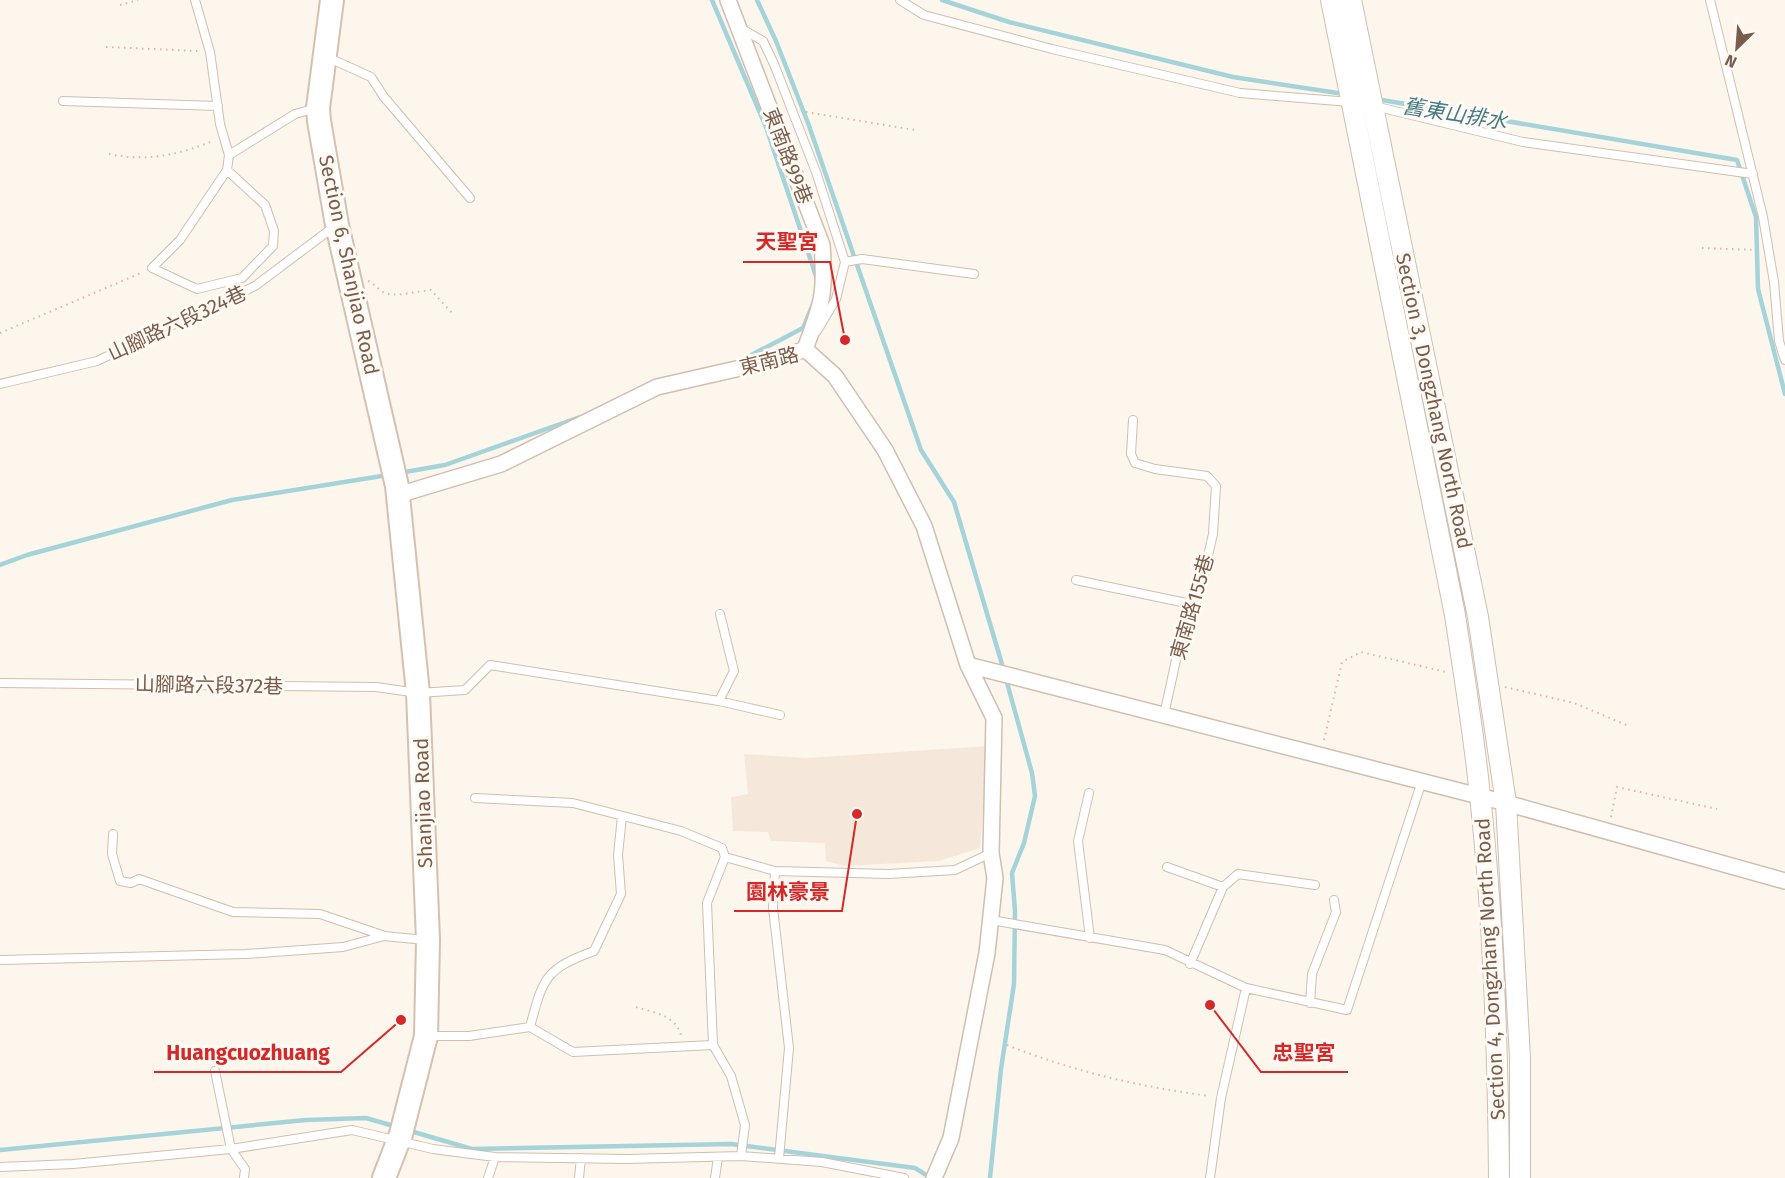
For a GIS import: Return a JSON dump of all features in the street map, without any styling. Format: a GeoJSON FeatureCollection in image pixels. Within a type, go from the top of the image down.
{"type":"FeatureCollection","features":[{"type":"Feature","properties":{"kind":"main road","name":"Section 6, Shanjiao Road"},"geometry":{"type":"LineString","coordinates":[[332,0],[318,108],[337,225],[397,491]]}},
{"type":"Feature","properties":{"kind":"main road","name":"Shanjiao Road"},"geometry":{"type":"LineString","coordinates":[[384,1178],[402,1131],[426,1036],[428,940],[418,693],[397,491]]}},
{"type":"Feature","properties":{"kind":"street","name":"東南路99巷"},"geometry":{"type":"LineString","coordinates":[[728,0],[822,245],[825,280],[823,301],[805,349]]}},
{"type":"Feature","properties":{"kind":"street","name":"Section 3, Dongzhang North Road"},"geometry":{"type":"LineString","coordinates":[[1331,0],[1453,604],[1480,796]]}},
{"type":"Feature","properties":{"kind":"street","name":"Section 3, Dongzhang North Road"},"geometry":{"type":"LineString","coordinates":[[1351,0],[1476,606],[1506,803]]}},
{"type":"Feature","properties":{"kind":"street","name":"東南路"},"geometry":{"type":"LineString","coordinates":[[397,491],[501,464],[657,387],[780,359],[805,349],[835,376],[885,450],[924,526],[968,665],[994,718],[991,853],[995,878],[987,953],[951,1138],[935,1176]]}},
{"type":"Feature","properties":{"kind":"street"},"geometry":{"type":"LineString","coordinates":[[968,665],[1480,796],[1785,881]]}},
{"type":"Feature","properties":{"kind":"street","name":"Section 4, Dongzhang North Road"},"geometry":{"type":"LineString","coordinates":[[1480,796],[1498,1053],[1499,1178]]}},
{"type":"Feature","properties":{"kind":"street","name":"Section 4, Dongzhang North Road"},"geometry":{"type":"LineString","coordinates":[[1506,803],[1520,1058],[1520,1178]]}},
{"type":"Feature","properties":{"kind":"lane"},"geometry":{"type":"LineString","coordinates":[[195,0],[210,52],[218,106],[229,155],[228,170],[180,240],[152,268],[197,289],[242,278],[273,246],[274,231],[266,206],[228,170]]}},
{"type":"Feature","properties":{"kind":"lane"},"geometry":{"type":"LineString","coordinates":[[900,0],[924,15],[1052,49],[1240,93],[1353,102],[1523,142],[1753,174]]}},
{"type":"Feature","properties":{"kind":"lane"},"geometry":{"type":"LineString","coordinates":[[1710,0],[1753,174],[1768,249],[1779,341],[1785,360]]}},
{"type":"Feature","properties":{"kind":"lane"},"geometry":{"type":"LineString","coordinates":[[738,27],[763,41],[794,116],[845,262],[830,312],[805,349]]}},
{"type":"Feature","properties":{"kind":"lane"},"geometry":{"type":"LineString","coordinates":[[325,56],[371,77],[384,97],[470,198]]}},
{"type":"Feature","properties":{"kind":"lane"},"geometry":{"type":"LineString","coordinates":[[63,101],[218,106]]}},
{"type":"Feature","properties":{"kind":"lane"},"geometry":{"type":"LineString","coordinates":[[229,155],[295,114],[318,108]]}},
{"type":"Feature","properties":{"kind":"lane","name":"山腳路六段324巷"},"geometry":{"type":"LineString","coordinates":[[0,384],[97,360],[139,341],[255,286],[337,225]]}},
{"type":"Feature","properties":{"kind":"lane"},"geometry":{"type":"LineString","coordinates":[[845,262],[862,259],[974,274]]}},
{"type":"Feature","properties":{"kind":"lane","name":"東南路155巷"},"geometry":{"type":"LineString","coordinates":[[1133,420],[1131,454],[1136,463],[1155,469],[1207,476],[1216,486],[1213,534],[1202,586],[1186,614],[1164,715]]}},
{"type":"Feature","properties":{"kind":"lane"},"geometry":{"type":"LineString","coordinates":[[1076,580],[1191,604]]}},
{"type":"Feature","properties":{"kind":"lane"},"geometry":{"type":"LineString","coordinates":[[720,614],[734,671],[719,701],[780,715]]}},
{"type":"Feature","properties":{"kind":"lane","name":"山腳路六段372巷"},"geometry":{"type":"LineString","coordinates":[[0,683],[376,687],[418,693],[465,690],[490,665],[719,701]]}},
{"type":"Feature","properties":{"kind":"lane"},"geometry":{"type":"LineString","coordinates":[[991,920],[1165,950],[1190,964],[1246,988],[1347,1010],[1422,781]]}},
{"type":"Feature","properties":{"kind":"lane"},"geometry":{"type":"LineString","coordinates":[[1089,793],[1078,841],[1090,938]]}},
{"type":"Feature","properties":{"kind":"lane"},"geometry":{"type":"LineString","coordinates":[[475,798],[573,803],[681,831],[722,848],[725,857],[707,903],[713,1045],[731,1076],[745,1125],[741,1156]]}},
{"type":"Feature","properties":{"kind":"lane"},"geometry":{"type":"LineString","coordinates":[[530,1027],[541,986],[564,962],[594,951],[621,894],[618,855],[622,816]]}},
{"type":"Feature","properties":{"kind":"lane"},"geometry":{"type":"LineString","coordinates":[[113,834],[112,854],[120,881],[130,883],[139,879],[232,912],[320,914],[384,936],[428,940]]}},
{"type":"Feature","properties":{"kind":"lane"},"geometry":{"type":"LineString","coordinates":[[725,857],[775,871],[889,874],[956,870],[991,853]]}},
{"type":"Feature","properties":{"kind":"lane"},"geometry":{"type":"LineString","coordinates":[[1167,867],[1223,887]]}},
{"type":"Feature","properties":{"kind":"lane"},"geometry":{"type":"LineString","coordinates":[[775,871],[773,908],[789,1048],[779,1158]]}},
{"type":"Feature","properties":{"kind":"lane"},"geometry":{"type":"LineString","coordinates":[[1190,964],[1223,887],[1238,874],[1315,885]]}},
{"type":"Feature","properties":{"kind":"lane"},"geometry":{"type":"LineString","coordinates":[[1310,1003],[1312,974],[1336,912],[1334,900]]}},
{"type":"Feature","properties":{"kind":"lane"},"geometry":{"type":"LineString","coordinates":[[0,960],[246,954],[343,947],[384,936]]}},
{"type":"Feature","properties":{"kind":"lane"},"geometry":{"type":"LineString","coordinates":[[1210,1178],[1221,1098],[1246,988]]}},
{"type":"Feature","properties":{"kind":"lane"},"geometry":{"type":"LineString","coordinates":[[426,1036],[469,1036],[530,1027],[573,1052],[713,1045]]}},
{"type":"Feature","properties":{"kind":"lane"},"geometry":{"type":"LineString","coordinates":[[215,1071],[231,1149],[245,1169],[244,1178]]}},
{"type":"Feature","properties":{"kind":"lane"},"geometry":{"type":"LineString","coordinates":[[0,1167],[73,1164],[231,1149],[352,1130],[402,1131],[433,1149],[495,1157],[741,1156],[845,1166],[904,1178]]}},
{"type":"Feature","properties":{"kind":"lane"},"geometry":{"type":"LineString","coordinates":[[488,1178],[495,1157]]}},
{"type":"Feature","properties":{"kind":"lane"},"geometry":{"type":"LineString","coordinates":[[715,1178],[718,1157]]}},
{"type":"Feature","properties":{"kind":"lane"},"geometry":{"type":"LineString","coordinates":[[579,1178],[581,1158]]}},
{"type":"Feature","properties":{"kind":"path"},"geometry":{"type":"LineString","coordinates":[[120,5],[138,0]]}},
{"type":"Feature","properties":{"kind":"path"},"geometry":{"type":"LineString","coordinates":[[106,47],[210,52]]}},
{"type":"Feature","properties":{"kind":"path"},"geometry":{"type":"LineString","coordinates":[[794,116],[809,112],[915,130]]}},
{"type":"Feature","properties":{"kind":"path"},"geometry":{"type":"LineString","coordinates":[[109,154],[127,158],[160,158],[224,136]]}},
{"type":"Feature","properties":{"kind":"path"},"geometry":{"type":"LineString","coordinates":[[1702,248],[1768,249]]}},
{"type":"Feature","properties":{"kind":"path"},"geometry":{"type":"LineString","coordinates":[[0,333],[152,268]]}},
{"type":"Feature","properties":{"kind":"path"},"geometry":{"type":"LineString","coordinates":[[351,283],[367,281],[375,284],[381,292],[390,295],[431,290],[452,313]]}},
{"type":"Feature","properties":{"kind":"path"},"geometry":{"type":"LineString","coordinates":[[1321,755],[1342,662],[1361,652],[1464,677]]}},
{"type":"Feature","properties":{"kind":"path"},"geometry":{"type":"LineString","coordinates":[[1488,682],[1574,703],[1629,726]]}},
{"type":"Feature","properties":{"kind":"path"},"geometry":{"type":"LineString","coordinates":[[1608,831],[1617,787],[1717,809]]}},
{"type":"Feature","properties":{"kind":"path"},"geometry":{"type":"LineString","coordinates":[[636,1007],[668,1016],[679,1027],[685,1045]]}},
{"type":"Feature","properties":{"kind":"path"},"geometry":{"type":"LineString","coordinates":[[1007,1045],[1050,1062],[1154,1089],[1221,1098]]}},
{"type":"Feature","properties":{"kind":"shaded area"},"geometry":{"type":"Polygon","coordinates":[[[988,746],[980,848],[939,861],[844,866],[826,861],[825,843],[771,841],[768,832],[733,831],[731,797],[748,794],[744,754],[807,758],[988,746]]]}},
{"type":"Feature","properties":{"kind":"waterway"},"geometry":{"type":"LineString","coordinates":[[712,0],[766,127],[817,279]]}},
{"type":"Feature","properties":{"kind":"waterway"},"geometry":{"type":"LineString","coordinates":[[757,0],[776,41],[808,123],[921,450],[954,502],[1004,671]]}},
{"type":"Feature","properties":{"kind":"waterway","name":"舊東山排水"},"geometry":{"type":"LineString","coordinates":[[942,0],[1009,22],[1233,77],[1344,94]]}},
{"type":"Feature","properties":{"kind":"waterway","name":"舊東山排水"},"geometry":{"type":"LineString","coordinates":[[1376,99],[1737,160],[1756,217],[1758,289],[1785,394]]}},
{"type":"Feature","properties":{"kind":"waterway"},"geometry":{"type":"LineString","coordinates":[[738,362],[803,328],[813,304]]}},
{"type":"Feature","properties":{"kind":"waterway"},"geometry":{"type":"LineString","coordinates":[[399,473],[445,465],[580,417]]}},
{"type":"Feature","properties":{"kind":"waterway"},"geometry":{"type":"LineString","coordinates":[[0,565],[27,555],[232,500],[388,475]]}},
{"type":"Feature","properties":{"kind":"waterway"},"geometry":{"type":"LineString","coordinates":[[990,1178],[1001,1069],[1014,984],[1015,911],[1012,873],[1024,843],[1035,796],[1032,773],[1006,679]]}},
{"type":"Feature","properties":{"kind":"waterway"},"geometry":{"type":"LineString","coordinates":[[0,1150],[306,1120],[366,1118],[397,1127]]}},
{"type":"Feature","properties":{"kind":"waterway"},"geometry":{"type":"LineString","coordinates":[[407,1130],[472,1149],[731,1144],[915,1168],[931,1178]]}},
{"type":"Feature","properties":{"kind":"place","name":"天聖宮"},"geometry":{"type":"Point","coordinates":[845,340]}},
{"type":"Feature","properties":{"kind":"place","name":"園林豪景"},"geometry":{"type":"Point","coordinates":[857,814]}},
{"type":"Feature","properties":{"kind":"place","name":"忠聖宮"},"geometry":{"type":"Point","coordinates":[1210,1005]}},
{"type":"Feature","properties":{"kind":"place","name":"Huangcuozhuang"},"geometry":{"type":"Point","coordinates":[401,1020]}}]}
